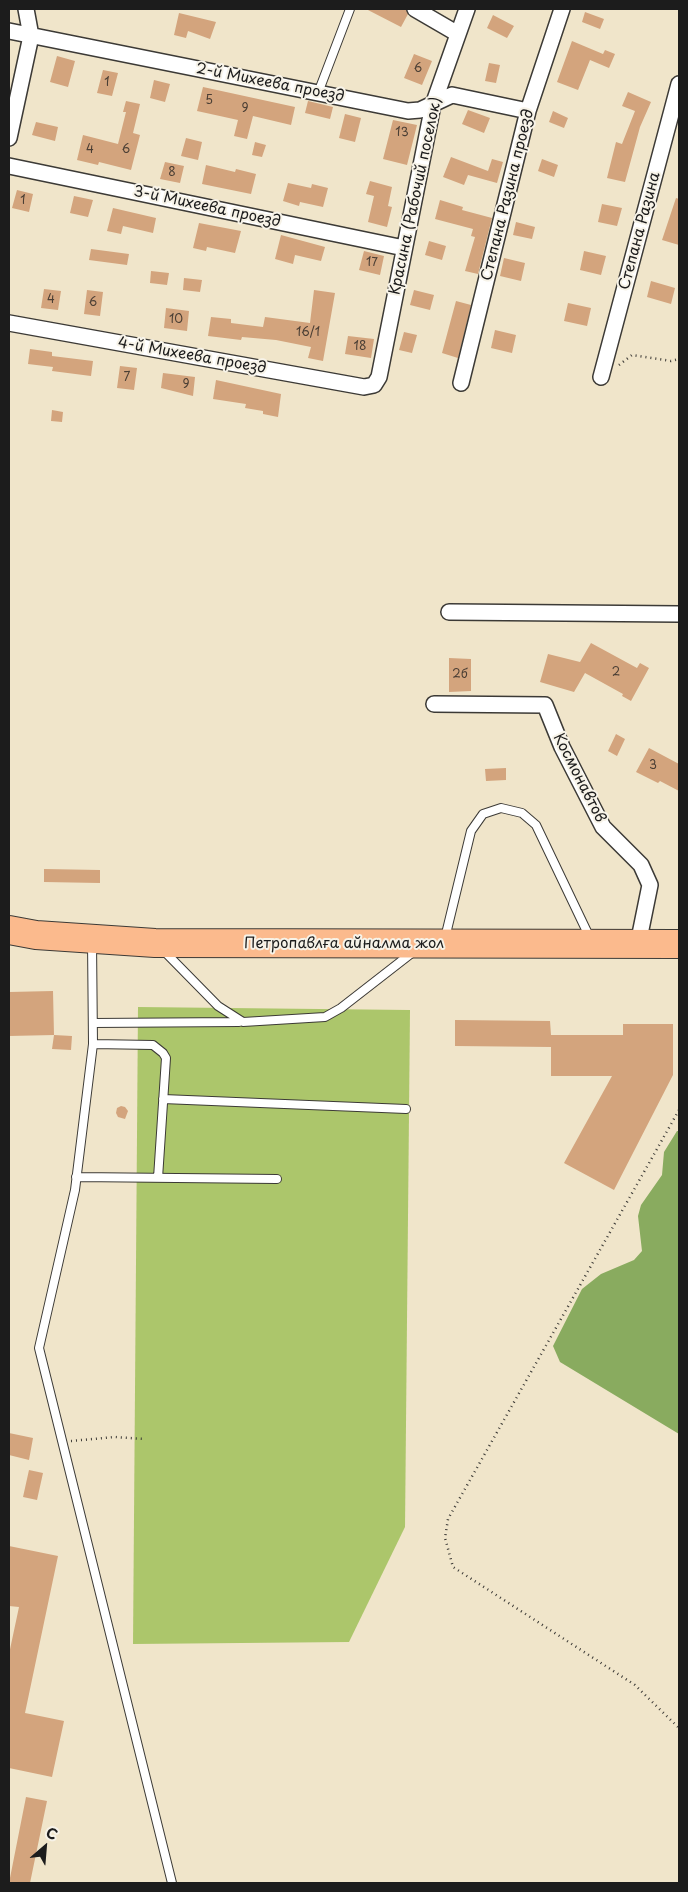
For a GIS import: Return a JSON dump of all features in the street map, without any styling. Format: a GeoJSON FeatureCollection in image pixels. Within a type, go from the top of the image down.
{"type":"FeatureCollection","features":[{"type":"Feature","properties":{"kind":"highway","name":"Петропавлға айналма жол"},"geometry":{"type":"LineString","coordinates":[[9,930],[36,936],[155,943],[679,944]]}},
{"type":"Feature","properties":{"kind":"street"},"geometry":{"type":"LineString","coordinates":[[9,138],[31,36],[26,9]]}},
{"type":"Feature","properties":{"kind":"street"},"geometry":{"type":"LineString","coordinates":[[415,9],[458,34]]}},
{"type":"Feature","properties":{"kind":"street","name":"Красина (Рабочий поселок)"},"geometry":{"type":"LineString","coordinates":[[374,385],[379,377],[433,105],[468,9]]}},
{"type":"Feature","properties":{"kind":"street","name":"Степана Разина проезд"},"geometry":{"type":"LineString","coordinates":[[461,383],[528,111],[562,9]]}},
{"type":"Feature","properties":{"kind":"street","name":"2-й Михеева проезд"},"geometry":{"type":"LineString","coordinates":[[9,32],[408,111],[433,105],[452,95],[528,111]]}},
{"type":"Feature","properties":{"kind":"street","name":"Степана Разина"},"geometry":{"type":"LineString","coordinates":[[601,377],[679,84]]}},
{"type":"Feature","properties":{"kind":"street","name":"3-й Михеева проезд"},"geometry":{"type":"LineString","coordinates":[[9,166],[404,248]]}},
{"type":"Feature","properties":{"kind":"street","name":"4-й Михеева проезд"},"geometry":{"type":"LineString","coordinates":[[9,323],[364,387],[374,385]]}},
{"type":"Feature","properties":{"kind":"street"},"geometry":{"type":"LineString","coordinates":[[449,612],[679,614]]}},
{"type":"Feature","properties":{"kind":"street","name":"Космонавтов"},"geometry":{"type":"LineString","coordinates":[[434,704],[545,705],[562,747],[603,827],[641,865],[650,885],[638,944]]}},
{"type":"Feature","properties":{"kind":"lane"},"geometry":{"type":"LineString","coordinates":[[318,93],[350,9]]}},
{"type":"Feature","properties":{"kind":"lane"},"geometry":{"type":"LineString","coordinates":[[93,1023],[243,1022],[319,1018],[333,1013],[433,944],[471,831],[483,814],[501,808],[522,813],[536,825],[593,945]]}},
{"type":"Feature","properties":{"kind":"lane"},"geometry":{"type":"LineString","coordinates":[[92,940],[93,1044],[76,1177],[39,1348],[172,1883]]}},
{"type":"Feature","properties":{"kind":"lane"},"geometry":{"type":"LineString","coordinates":[[155,943],[218,1006],[243,1022]]}},
{"type":"Feature","properties":{"kind":"lane"},"geometry":{"type":"LineString","coordinates":[[93,1044],[153,1045],[159,1048],[166,1058],[158,1178]]}},
{"type":"Feature","properties":{"kind":"lane"},"geometry":{"type":"LineString","coordinates":[[163,1100],[406,1108]]}},
{"type":"Feature","properties":{"kind":"lane"},"geometry":{"type":"LineString","coordinates":[[76,1177],[277,1179]]}},
{"type":"Feature","properties":{"kind":"path"},"geometry":{"type":"LineString","coordinates":[[601,377],[632,355],[672,360],[679,359]]}},
{"type":"Feature","properties":{"kind":"path"},"geometry":{"type":"LineString","coordinates":[[679,1110],[448,1519],[445,1538],[453,1567],[635,1686],[679,1728]]}},
{"type":"Feature","properties":{"kind":"path"},"geometry":{"type":"LineString","coordinates":[[62,1442],[115,1437],[144,1439]]}},
{"type":"Feature","properties":{"kind":"green space"},"geometry":{"type":"Polygon","coordinates":[[[138,1007],[410,1010],[405,1527],[349,1642],[133,1644],[138,1007]]]}},
{"type":"Feature","properties":{"kind":"green space"},"geometry":{"type":"Polygon","coordinates":[[[677,1131],[679,1131],[679,1434],[560,1362],[553,1346],[582,1289],[601,1274],[634,1260],[642,1251],[638,1216],[641,1205],[662,1175],[664,1152],[677,1131]]]}},
{"type":"Feature","properties":{"kind":"building"},"geometry":{"type":"Polygon","coordinates":[[[366,9],[406,9],[408,14],[401,27],[366,9]]]}},
{"type":"Feature","properties":{"kind":"building"},"geometry":{"type":"Polygon","coordinates":[[[585,12],[604,19],[600,29],[582,22],[585,12]]]}},
{"type":"Feature","properties":{"kind":"building"},"geometry":{"type":"Polygon","coordinates":[[[179,13],[216,22],[210,39],[188,31],[186,38],[174,35],[179,13]]]}},
{"type":"Feature","properties":{"kind":"building"},"geometry":{"type":"Polygon","coordinates":[[[493,15],[514,26],[507,38],[487,28],[493,15]]]}},
{"type":"Feature","properties":{"kind":"building"},"geometry":{"type":"Polygon","coordinates":[[[572,41],[603,54],[605,50],[615,54],[609,68],[590,60],[578,90],[557,82],[572,41]]]}},
{"type":"Feature","properties":{"kind":"building"},"geometry":{"type":"Polygon","coordinates":[[[414,54],[432,61],[422,85],[404,78],[414,54]]]}},
{"type":"Feature","properties":{"kind":"building"},"geometry":{"type":"Polygon","coordinates":[[[57,56],[75,61],[68,87],[50,82],[57,56]]]}},
{"type":"Feature","properties":{"kind":"building"},"geometry":{"type":"Polygon","coordinates":[[[489,63],[500,65],[496,83],[485,81],[489,63]]]}},
{"type":"Feature","properties":{"kind":"building"},"geometry":{"type":"Polygon","coordinates":[[[103,70],[118,73],[112,96],[97,93],[103,70]]]}},
{"type":"Feature","properties":{"kind":"building"},"geometry":{"type":"Polygon","coordinates":[[[154,80],[170,84],[165,102],[150,98],[154,80]]]}},
{"type":"Feature","properties":{"kind":"building"},"geometry":{"type":"Polygon","coordinates":[[[203,87],[295,107],[291,125],[253,116],[247,139],[234,136],[238,120],[197,111],[203,87]]]}},
{"type":"Feature","properties":{"kind":"building"},"geometry":{"type":"Polygon","coordinates":[[[628,92],[651,102],[640,127],[625,182],[607,178],[616,142],[622,144],[635,111],[622,106],[628,92]]]}},
{"type":"Feature","properties":{"kind":"building"},"geometry":{"type":"Polygon","coordinates":[[[126,101],[140,104],[133,133],[140,135],[131,170],[99,162],[98,165],[77,160],[83,135],[118,144],[126,112],[123,112],[126,101]]]}},
{"type":"Feature","properties":{"kind":"building"},"geometry":{"type":"Polygon","coordinates":[[[308,101],[333,107],[330,119],[305,113],[308,101]]]}},
{"type":"Feature","properties":{"kind":"building"},"geometry":{"type":"Polygon","coordinates":[[[468,110],[490,118],[484,133],[462,124],[468,110]]]}},
{"type":"Feature","properties":{"kind":"building"},"geometry":{"type":"Polygon","coordinates":[[[553,111],[568,118],[564,128],[549,122],[553,111]]]}},
{"type":"Feature","properties":{"kind":"building"},"geometry":{"type":"Polygon","coordinates":[[[345,114],[361,118],[355,142],[339,138],[345,114]]]}},
{"type":"Feature","properties":{"kind":"building"},"geometry":{"type":"Polygon","coordinates":[[[393,120],[417,125],[407,165],[383,159],[393,120]]]}},
{"type":"Feature","properties":{"kind":"building"},"geometry":{"type":"Polygon","coordinates":[[[36,122],[58,127],[55,141],[32,135],[36,122]]]}},
{"type":"Feature","properties":{"kind":"building"},"geometry":{"type":"Polygon","coordinates":[[[186,138],[202,142],[198,160],[181,156],[186,138]]]}},
{"type":"Feature","properties":{"kind":"building"},"geometry":{"type":"Polygon","coordinates":[[[255,142],[266,145],[262,157],[252,155],[255,142]]]}},
{"type":"Feature","properties":{"kind":"building"},"geometry":{"type":"Polygon","coordinates":[[[451,157],[488,171],[492,159],[503,162],[497,183],[468,175],[464,185],[443,177],[451,157]]]}},
{"type":"Feature","properties":{"kind":"building"},"geometry":{"type":"Polygon","coordinates":[[[542,159],[558,165],[554,177],[538,171],[542,159]]]}},
{"type":"Feature","properties":{"kind":"building"},"geometry":{"type":"Polygon","coordinates":[[[165,162],[184,166],[180,183],[160,179],[165,162]]]}},
{"type":"Feature","properties":{"kind":"building"},"geometry":{"type":"Polygon","coordinates":[[[206,165],[235,172],[236,169],[256,174],[251,194],[202,184],[206,165]]]}},
{"type":"Feature","properties":{"kind":"building"},"geometry":{"type":"Polygon","coordinates":[[[370,181],[392,187],[388,206],[392,207],[387,227],[368,222],[374,196],[366,194],[370,181]]]}},
{"type":"Feature","properties":{"kind":"building"},"geometry":{"type":"Polygon","coordinates":[[[288,183],[311,188],[312,184],[328,188],[323,207],[300,202],[299,206],[283,201],[288,183]]]}},
{"type":"Feature","properties":{"kind":"building"},"geometry":{"type":"Polygon","coordinates":[[[17,190],[33,194],[29,212],[12,208],[17,190]]]}},
{"type":"Feature","properties":{"kind":"building"},"geometry":{"type":"Polygon","coordinates":[[[74,196],[93,200],[88,217],[70,213],[74,196]]]}},
{"type":"Feature","properties":{"kind":"building"},"geometry":{"type":"Polygon","coordinates":[[[676,198],[679,199],[679,245],[662,240],[676,198]]]}},
{"type":"Feature","properties":{"kind":"building"},"geometry":{"type":"Polygon","coordinates":[[[440,200],[463,207],[462,210],[492,218],[478,274],[465,271],[475,237],[471,236],[473,229],[435,219],[440,200]]]}},
{"type":"Feature","properties":{"kind":"building"},"geometry":{"type":"Polygon","coordinates":[[[602,204],[622,208],[617,226],[598,222],[602,204]]]}},
{"type":"Feature","properties":{"kind":"building"},"geometry":{"type":"Polygon","coordinates":[[[113,208],[156,218],[153,233],[123,226],[121,234],[107,231],[113,208]]]}},
{"type":"Feature","properties":{"kind":"building"},"geometry":{"type":"Polygon","coordinates":[[[516,222],[535,227],[532,239],[513,235],[516,222]]]}},
{"type":"Feature","properties":{"kind":"building"},"geometry":{"type":"Polygon","coordinates":[[[199,223],[241,231],[235,253],[207,247],[206,251],[193,248],[199,223]]]}},
{"type":"Feature","properties":{"kind":"building"},"geometry":{"type":"Polygon","coordinates":[[[281,235],[325,247],[321,261],[295,255],[293,264],[275,259],[281,235]]]}},
{"type":"Feature","properties":{"kind":"building"},"geometry":{"type":"Polygon","coordinates":[[[429,241],[446,246],[442,260],[425,255],[429,241]]]}},
{"type":"Feature","properties":{"kind":"building"},"geometry":{"type":"Polygon","coordinates":[[[91,249],[129,254],[127,265],[89,260],[91,249]]]}},
{"type":"Feature","properties":{"kind":"building"},"geometry":{"type":"Polygon","coordinates":[[[364,251],[384,256],[380,275],[359,270],[364,251]]]}},
{"type":"Feature","properties":{"kind":"building"},"geometry":{"type":"Polygon","coordinates":[[[584,251],[606,256],[601,275],[580,270],[584,251]]]}},
{"type":"Feature","properties":{"kind":"building"},"geometry":{"type":"Polygon","coordinates":[[[504,258],[525,263],[521,281],[500,276],[504,258]]]}},
{"type":"Feature","properties":{"kind":"building"},"geometry":{"type":"Polygon","coordinates":[[[151,271],[169,273],[167,285],[150,283],[151,271]]]}},
{"type":"Feature","properties":{"kind":"building"},"geometry":{"type":"Polygon","coordinates":[[[184,278],[202,280],[200,292],[183,290],[184,278]]]}},
{"type":"Feature","properties":{"kind":"building"},"geometry":{"type":"Polygon","coordinates":[[[651,281],[675,288],[671,304],[647,297],[651,281]]]}},
{"type":"Feature","properties":{"kind":"building"},"geometry":{"type":"Polygon","coordinates":[[[44,289],[61,291],[58,310],[41,308],[44,289]]]}},
{"type":"Feature","properties":{"kind":"building"},"geometry":{"type":"Polygon","coordinates":[[[87,290],[103,292],[100,316],[84,314],[87,290]]]}},
{"type":"Feature","properties":{"kind":"building"},"geometry":{"type":"Polygon","coordinates":[[[314,290],[335,293],[323,361],[308,358],[311,347],[276,340],[242,337],[241,340],[208,336],[211,317],[231,319],[231,323],[263,327],[265,317],[310,323],[314,290]]]}},
{"type":"Feature","properties":{"kind":"building"},"geometry":{"type":"Polygon","coordinates":[[[414,290],[434,295],[430,310],[410,305],[414,290]]]}},
{"type":"Feature","properties":{"kind":"building"},"geometry":{"type":"Polygon","coordinates":[[[456,301],[471,305],[458,358],[442,353],[456,301]]]}},
{"type":"Feature","properties":{"kind":"building"},"geometry":{"type":"Polygon","coordinates":[[[568,303],[591,308],[587,326],[564,321],[568,303]]]}},
{"type":"Feature","properties":{"kind":"building"},"geometry":{"type":"Polygon","coordinates":[[[166,308],[189,311],[187,331],[164,328],[166,308]]]}},
{"type":"Feature","properties":{"kind":"building"},"geometry":{"type":"Polygon","coordinates":[[[495,330],[516,335],[512,353],[491,348],[495,330]]]}},
{"type":"Feature","properties":{"kind":"building"},"geometry":{"type":"Polygon","coordinates":[[[404,332],[417,335],[412,353],[399,350],[404,332]]]}},
{"type":"Feature","properties":{"kind":"building"},"geometry":{"type":"Polygon","coordinates":[[[348,336],[374,339],[371,358],[345,354],[348,336]]]}},
{"type":"Feature","properties":{"kind":"building"},"geometry":{"type":"Polygon","coordinates":[[[30,349],[52,352],[52,356],[93,361],[91,376],[52,371],[53,367],[28,364],[30,349]]]}},
{"type":"Feature","properties":{"kind":"building"},"geometry":{"type":"Polygon","coordinates":[[[120,366],[137,368],[134,390],[117,388],[120,366]]]}},
{"type":"Feature","properties":{"kind":"building"},"geometry":{"type":"Polygon","coordinates":[[[163,373],[195,377],[193,396],[161,388],[163,373]]]}},
{"type":"Feature","properties":{"kind":"building"},"geometry":{"type":"Polygon","coordinates":[[[216,380],[281,394],[278,417],[263,414],[263,411],[245,408],[246,404],[213,399],[216,380]]]}},
{"type":"Feature","properties":{"kind":"building"},"geometry":{"type":"Polygon","coordinates":[[[52,410],[63,412],[62,422],[51,421],[52,410]]]}},
{"type":"Feature","properties":{"kind":"building"},"geometry":{"type":"Polygon","coordinates":[[[591,643],[637,668],[640,663],[649,668],[631,701],[622,696],[623,694],[585,673],[574,692],[540,682],[548,654],[580,662],[591,643]]]}},
{"type":"Feature","properties":{"kind":"building"},"geometry":{"type":"Polygon","coordinates":[[[449,658],[471,659],[471,691],[449,692],[449,658]]]}},
{"type":"Feature","properties":{"kind":"building"},"geometry":{"type":"Polygon","coordinates":[[[616,734],[625,739],[617,756],[608,751],[616,734]]]}},
{"type":"Feature","properties":{"kind":"building"},"geometry":{"type":"Polygon","coordinates":[[[649,748],[679,764],[679,791],[636,772],[649,748]]]}},
{"type":"Feature","properties":{"kind":"building"},"geometry":{"type":"Polygon","coordinates":[[[506,768],[506,780],[486,781],[485,769],[506,768]]]}},
{"type":"Feature","properties":{"kind":"building"},"geometry":{"type":"Polygon","coordinates":[[[44,869],[100,870],[100,883],[44,882],[44,869]]]}},
{"type":"Feature","properties":{"kind":"building"},"geometry":{"type":"Polygon","coordinates":[[[53,991],[54,1035],[9,1036],[9,992],[53,991]]]}},
{"type":"Feature","properties":{"kind":"building"},"geometry":{"type":"Polygon","coordinates":[[[455,1020],[550,1021],[551,1035],[623,1035],[623,1024],[673,1024],[673,1075],[614,1190],[564,1163],[612,1076],[551,1076],[551,1047],[455,1046],[455,1020]]]}},
{"type":"Feature","properties":{"kind":"building"},"geometry":{"type":"Polygon","coordinates":[[[54,1035],[72,1036],[71,1050],[52,1049],[54,1035]]]}},
{"type":"Feature","properties":{"kind":"building"},"geometry":{"type":"Polygon","coordinates":[[[125,1107],[128,1111],[125,1119],[118,1117],[116,1113],[117,1108],[125,1107]]]}},
{"type":"Feature","properties":{"kind":"building"},"geometry":{"type":"Polygon","coordinates":[[[9,1433],[33,1438],[29,1460],[9,1455],[9,1433]]]}},
{"type":"Feature","properties":{"kind":"building"},"geometry":{"type":"Polygon","coordinates":[[[29,1470],[43,1473],[37,1500],[23,1497],[29,1470]]]}},
{"type":"Feature","properties":{"kind":"building"},"geometry":{"type":"Polygon","coordinates":[[[9,1546],[58,1556],[25,1713],[64,1721],[52,1777],[9,1768],[9,1654],[19,1607],[9,1606],[9,1546]]]}},
{"type":"Feature","properties":{"kind":"building"},"geometry":{"type":"Polygon","coordinates":[[[26,1797],[47,1801],[30,1883],[9,1883],[26,1797]]]}}]}
